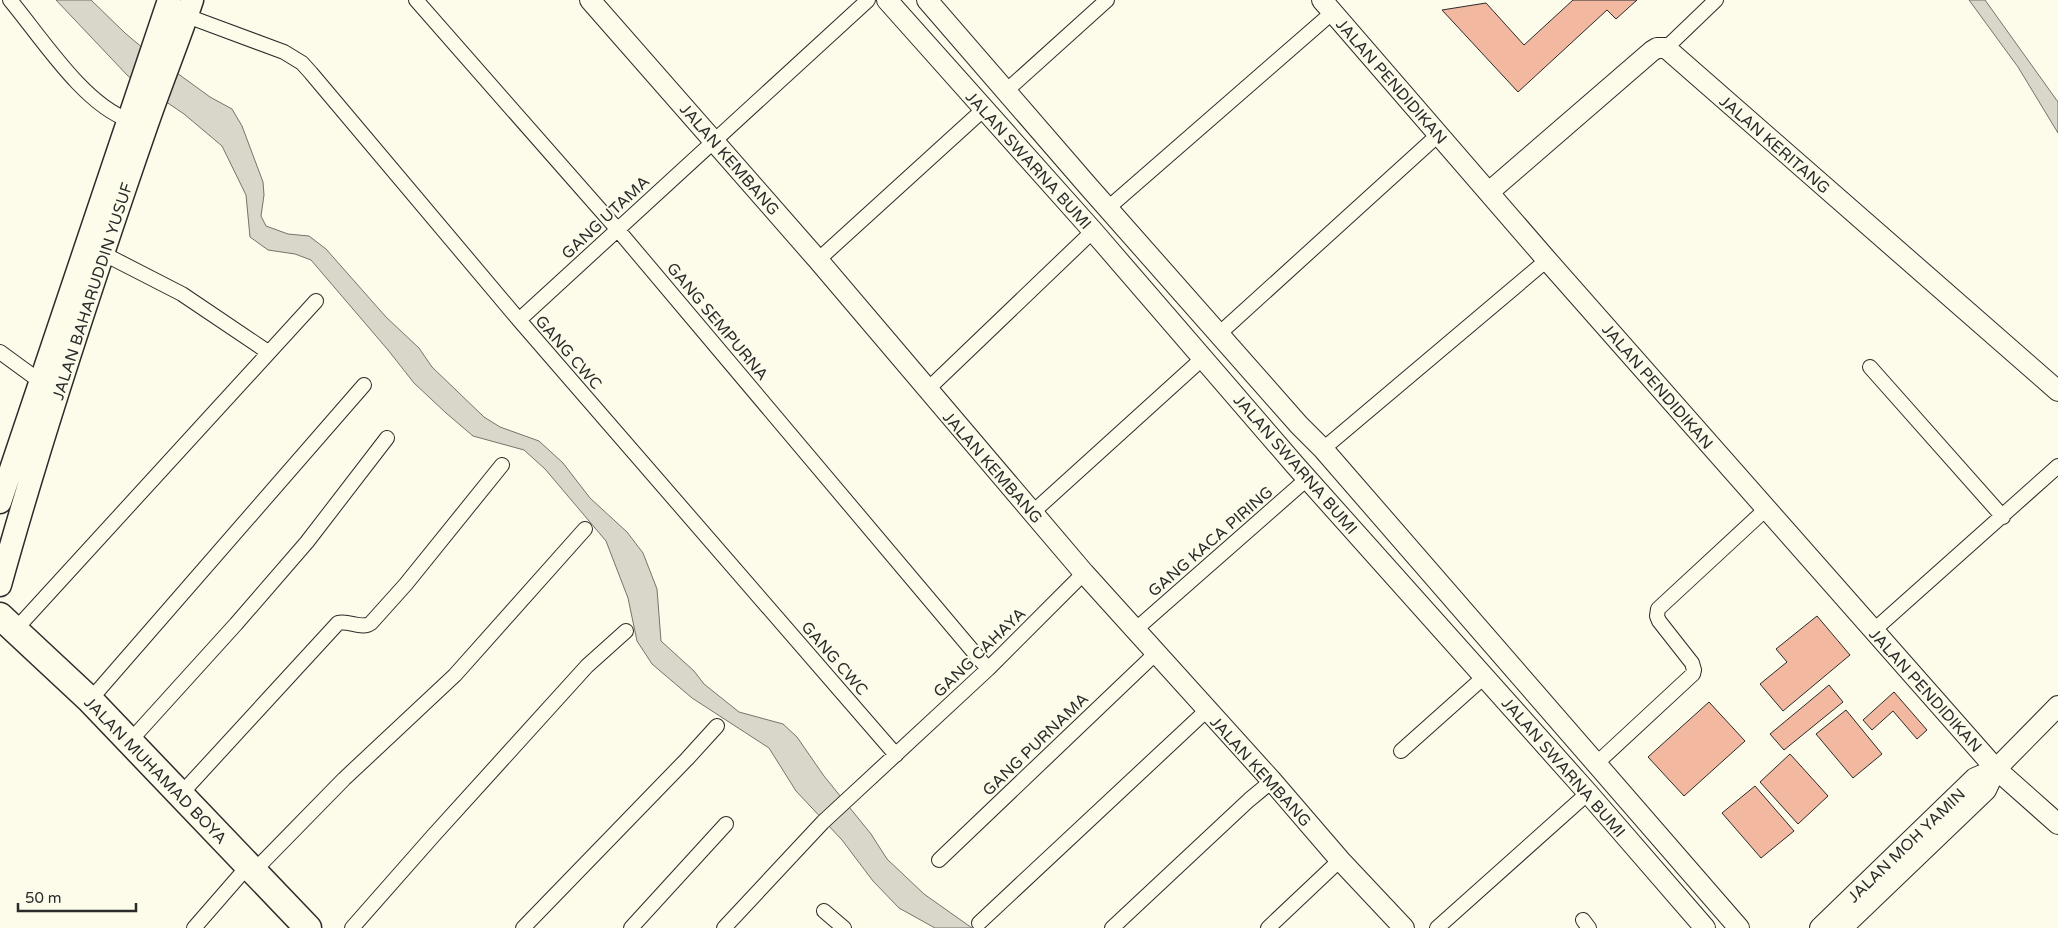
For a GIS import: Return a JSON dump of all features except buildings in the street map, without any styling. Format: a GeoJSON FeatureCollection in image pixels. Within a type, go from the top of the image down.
{"type":"FeatureCollection","features":[{"type":"Feature","properties":{"kind":"highway","name":"JALAN MUHAMAD BOYA"},"geometry":{"type":"LineString","coordinates":[[8,623],[90,700],[308,928]]}},
{"type":"Feature","properties":{"kind":"main road","name":"JALAN BAHARUDDIN YUSUF"},"geometry":{"type":"LineString","coordinates":[[161,58],[170,0]]}},
{"type":"Feature","properties":{"kind":"main road","name":"JALAN BAHARUDDIN YUSUF"},"geometry":{"type":"LineString","coordinates":[[86,276],[104,254],[146,97],[161,58],[189,8]]}},
{"type":"Feature","properties":{"kind":"main road","name":"JALAN BAHARUDDIN YUSUF"},"geometry":{"type":"LineString","coordinates":[[0,585],[75,308],[86,276],[130,120],[146,97]]}},
{"type":"Feature","properties":{"kind":"main road","name":"JALAN BAHARUDDIN YUSUF"},"geometry":{"type":"LineString","coordinates":[[0,502],[41,382],[75,308]]}},
{"type":"Feature","properties":{"kind":"street"},"geometry":{"type":"LineString","coordinates":[[10,0],[83,89],[116,115],[130,120]]}},
{"type":"Feature","properties":{"kind":"street","name":"GANG SEMPURNA"},"geometry":{"type":"LineString","coordinates":[[416,0],[618,230],[988,669]]}},
{"type":"Feature","properties":{"kind":"street","name":"JALAN KEMBANG"},"geometry":{"type":"LineString","coordinates":[[590,0],[818,260],[1084,573],[1340,860],[1404,928]]}},
{"type":"Feature","properties":{"kind":"street","name":"GANG UTAMA"},"geometry":{"type":"LineString","coordinates":[[519,320],[868,0]]}},
{"type":"Feature","properties":{"kind":"street","name":"JALAN SWARNA BUMI"},"geometry":{"type":"LineString","coordinates":[[888,0],[1705,928]]}},
{"type":"Feature","properties":{"kind":"street","name":"JALAN SWARNA BUMI"},"geometry":{"type":"LineString","coordinates":[[927,0],[1005,92],[1299,425],[1323,449],[1739,928]]}},
{"type":"Feature","properties":{"kind":"street"},"geometry":{"type":"LineString","coordinates":[[1005,92],[1107,0]]}},
{"type":"Feature","properties":{"kind":"street"},"geometry":{"type":"LineString","coordinates":[[1488,192],[1652,51],[1657,48],[1666,48],[1716,0]]}},
{"type":"Feature","properties":{"kind":"street"},"geometry":{"type":"LineString","coordinates":[[1108,208],[1328,6]]}},
{"type":"Feature","properties":{"kind":"street","name":"JALAN PENDIDIKAN"},"geometry":{"type":"LineString","coordinates":[[1328,6],[1547,260],[1996,769],[2058,824]]}},
{"type":"Feature","properties":{"kind":"street","name":"GANG CWC"},"geometry":{"type":"LineString","coordinates":[[189,8],[284,52],[302,63],[519,320],[896,755]]}},
{"type":"Feature","properties":{"kind":"street","name":"JALAN KERITANG"},"geometry":{"type":"LineString","coordinates":[[1666,48],[2058,391]]}},
{"type":"Feature","properties":{"kind":"street"},"geometry":{"type":"LineString","coordinates":[[818,260],[984,110]]}},
{"type":"Feature","properties":{"kind":"street"},"geometry":{"type":"LineString","coordinates":[[1220,334],[1438,135]]}},
{"type":"Feature","properties":{"kind":"street"},"geometry":{"type":"LineString","coordinates":[[1068,203],[1088,186]]}},
{"type":"Feature","properties":{"kind":"street"},"geometry":{"type":"LineString","coordinates":[[927,390],[1093,231]]}},
{"type":"Feature","properties":{"kind":"street"},"geometry":{"type":"LineString","coordinates":[[104,254],[182,294],[268,352]]}},
{"type":"Feature","properties":{"kind":"street"},"geometry":{"type":"LineString","coordinates":[[1323,449],[1547,260]]}},
{"type":"Feature","properties":{"kind":"street"},"geometry":{"type":"LineString","coordinates":[[8,623],[316,301]]}},
{"type":"Feature","properties":{"kind":"street"},"geometry":{"type":"LineString","coordinates":[[0,352],[41,382]]}},
{"type":"Feature","properties":{"kind":"street"},"geometry":{"type":"LineString","coordinates":[[1032,512],[1203,358]]}},
{"type":"Feature","properties":{"kind":"street"},"geometry":{"type":"LineString","coordinates":[[1870,368],[2003,517]]}},
{"type":"Feature","properties":{"kind":"street"},"geometry":{"type":"LineString","coordinates":[[90,700],[364,385]]}},
{"type":"Feature","properties":{"kind":"street"},"geometry":{"type":"LineString","coordinates":[[1278,445],[1299,425]]}},
{"type":"Feature","properties":{"kind":"street"},"geometry":{"type":"LineString","coordinates":[[130,741],[307,542],[387,438]]}},
{"type":"Feature","properties":{"kind":"street"},"geometry":{"type":"LineString","coordinates":[[180,795],[338,623],[347,622],[364,626],[371,623],[406,584],[502,465]]}},
{"type":"Feature","properties":{"kind":"street"},"geometry":{"type":"LineString","coordinates":[[1873,631],[2058,466]]}},
{"type":"Feature","properties":{"kind":"street","name":"GANG KACA PIRING"},"geometry":{"type":"LineString","coordinates":[[1136,630],[1308,478]]}},
{"type":"Feature","properties":{"kind":"street"},"geometry":{"type":"LineString","coordinates":[[1597,763],[1693,674],[1692,663],[1659,621],[1657,616],[1658,609],[1766,510]]}},
{"type":"Feature","properties":{"kind":"street"},"geometry":{"type":"LineString","coordinates":[[194,928],[250,869],[455,675],[585,529]]}},
{"type":"Feature","properties":{"kind":"street","name":"GANG CAHAYA"},"geometry":{"type":"LineString","coordinates":[[724,928],[823,822],[988,669],[1084,573]]}},
{"type":"Feature","properties":{"kind":"street"},"geometry":{"type":"LineString","coordinates":[[352,928],[587,666],[626,631]]}},
{"type":"Feature","properties":{"kind":"street","name":"GANG PURNAMA"},"geometry":{"type":"LineString","coordinates":[[939,860],[1156,653]]}},
{"type":"Feature","properties":{"kind":"street"},"geometry":{"type":"LineString","coordinates":[[1402,751],[1484,677]]}},
{"type":"Feature","properties":{"kind":"street","name":"JALAN MOH YAMIN"},"geometry":{"type":"LineString","coordinates":[[1842,928],[1986,790],[1996,769],[2058,706]]}},
{"type":"Feature","properties":{"kind":"street"},"geometry":{"type":"LineString","coordinates":[[979,923],[1207,710]]}},
{"type":"Feature","properties":{"kind":"street"},"geometry":{"type":"LineString","coordinates":[[523,928],[717,726]]}},
{"type":"Feature","properties":{"kind":"street","name":"JALAN MOH YAMIN"},"geometry":{"type":"LineString","coordinates":[[1820,928],[1975,778],[1996,769]]}},
{"type":"Feature","properties":{"kind":"street"},"geometry":{"type":"LineString","coordinates":[[1112,928],[1249,800],[1272,782]]}},
{"type":"Feature","properties":{"kind":"street"},"geometry":{"type":"LineString","coordinates":[[1437,928],[1588,793]]}},
{"type":"Feature","properties":{"kind":"street"},"geometry":{"type":"LineString","coordinates":[[631,928],[726,824]]}},
{"type":"Feature","properties":{"kind":"street"},"geometry":{"type":"LineString","coordinates":[[1268,928],[1340,860]]}},
{"type":"Feature","properties":{"kind":"street"},"geometry":{"type":"LineString","coordinates":[[824,911],[844,928]]}},
{"type":"Feature","properties":{"kind":"shaded area"},"geometry":{"type":"Polygon","coordinates":[[[56,0],[91,0],[144,49],[210,97],[232,109],[242,126],[263,182],[264,195],[261,216],[266,226],[288,234],[309,236],[326,249],[386,317],[419,348],[432,367],[484,417],[500,427],[539,441],[563,463],[590,498],[627,532],[643,553],[657,589],[661,641],[694,671],[704,684],[739,712],[783,724],[797,737],[824,776],[871,834],[887,859],[924,894],[972,928],[935,928],[899,908],[873,881],[842,840],[796,791],[769,748],[692,698],[652,664],[637,641],[628,598],[606,541],[545,469],[524,450],[473,436],[446,413],[414,383],[311,260],[295,254],[268,250],[250,237],[246,195],[222,146],[184,114],[128,76],[56,0]]]}},
{"type":"Feature","properties":{"kind":"shaded area"},"geometry":{"type":"Polygon","coordinates":[[[1969,0],[1985,0],[2058,102],[2058,133],[2018,67],[1969,0]]]}}]}
